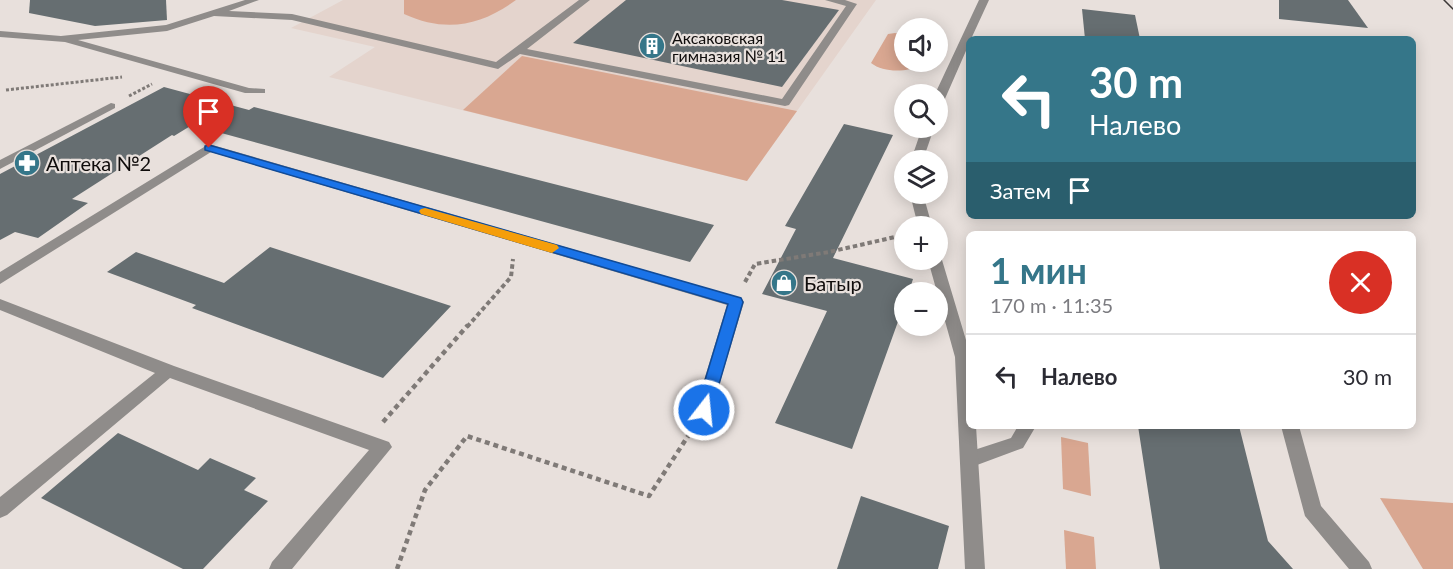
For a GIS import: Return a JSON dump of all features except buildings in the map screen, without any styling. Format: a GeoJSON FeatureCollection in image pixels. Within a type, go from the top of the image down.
{"type":"FeatureCollection","features":[{"type":"Feature","properties":{"kind":"street"},"geometry":{"type":"LineString","coordinates":[[0,34],[62,39],[167,28],[254,0]]}},
{"type":"Feature","properties":{"kind":"street"},"geometry":{"type":"LineString","coordinates":[[210,13],[292,17],[498,66],[585,0]]}},
{"type":"Feature","properties":{"kind":"street"},"geometry":{"type":"LineString","coordinates":[[520,51],[785,103],[852,4],[830,0]]}},
{"type":"Feature","properties":{"kind":"street"},"geometry":{"type":"LineString","coordinates":[[967,36],[984,0]]}},
{"type":"Feature","properties":{"kind":"street"},"geometry":{"type":"LineString","coordinates":[[62,39],[255,91]]}},
{"type":"Feature","properties":{"kind":"street"},"geometry":{"type":"LineString","coordinates":[[945,84],[966,39]]}},
{"type":"Feature","properties":{"kind":"street"},"geometry":{"type":"LineString","coordinates":[[0,165],[111,106]]}},
{"type":"Feature","properties":{"kind":"street"},"geometry":{"type":"LineString","coordinates":[[0,279],[209,148],[736,302],[704,410]]}},
{"type":"Feature","properties":{"kind":"street"},"geometry":{"type":"LineString","coordinates":[[938,270],[963,357],[966,408]]}},
{"type":"Feature","properties":{"kind":"street"},"geometry":{"type":"LineString","coordinates":[[0,304],[168,371],[383,447],[279,569]]}},
{"type":"Feature","properties":{"kind":"street"},"geometry":{"type":"LineString","coordinates":[[0,508],[168,371]]}},
{"type":"Feature","properties":{"kind":"street"},"geometry":{"type":"LineString","coordinates":[[967,429],[975,569]]}},
{"type":"Feature","properties":{"kind":"street"},"geometry":{"type":"LineString","coordinates":[[969,460],[1017,444],[1025,429]]}},
{"type":"Feature","properties":{"kind":"street"},"geometry":{"type":"LineString","coordinates":[[1291,429],[1312,510],[1362,569]]}},
{"type":"Feature","properties":{"kind":"path"},"geometry":{"type":"LineString","coordinates":[[111,106],[176,71]]}},
{"type":"Feature","properties":{"kind":"path"},"geometry":{"type":"LineString","coordinates":[[6,90],[131,76]]}},
{"type":"Feature","properties":{"kind":"path"},"geometry":{"type":"LineString","coordinates":[[209,148],[202,132],[255,91]]}},
{"type":"Feature","properties":{"kind":"path"},"geometry":{"type":"LineString","coordinates":[[396,405],[511,277],[515,237]]}},
{"type":"Feature","properties":{"kind":"path"},"geometry":{"type":"LineString","coordinates":[[736,302],[755,264],[830,252],[894,237]]}},
{"type":"Feature","properties":{"kind":"path"},"geometry":{"type":"LineString","coordinates":[[397,569],[425,490],[468,436],[649,496],[704,410]]}},
{"type":"Feature","properties":{"kind":"shaded area"},"geometry":{"type":"Polygon","coordinates":[[[343,0],[876,0],[747,181],[329,77],[375,47],[291,28],[343,0]]]}},
{"type":"Feature","properties":{"kind":"shaded area"},"geometry":{"type":"Polygon","coordinates":[[[404,0],[516,0],[503,9],[476,21],[448,25],[419,20],[404,14],[404,0]]]}},
{"type":"Feature","properties":{"kind":"shaded area"},"geometry":{"type":"Polygon","coordinates":[[[894,33],[894,70],[880,68],[871,63],[888,34],[894,33]]]}},
{"type":"Feature","properties":{"kind":"shaded area"},"geometry":{"type":"Polygon","coordinates":[[[522,56],[797,111],[747,181],[463,110],[522,56]]]}},
{"type":"Feature","properties":{"kind":"shaded area"},"geometry":{"type":"Polygon","coordinates":[[[1061,437],[1088,443],[1091,496],[1063,489],[1061,437]]]}},
{"type":"Feature","properties":{"kind":"shaded area"},"geometry":{"type":"Polygon","coordinates":[[[1380,498],[1453,503],[1453,569],[1423,569],[1380,498]]]}},
{"type":"Feature","properties":{"kind":"shaded area"},"geometry":{"type":"Polygon","coordinates":[[[1064,530],[1094,537],[1096,569],[1066,569],[1064,530]]]}},
{"type":"Feature","properties":{"kind":"tram line"},"geometry":{"type":"LineString","coordinates":[[1444,0],[1453,9]]}},
{"type":"Feature","properties":{"kind":"slow traffic"},"geometry":{"type":"LineString","coordinates":[[425,211],[552,248]]}},
{"type":"Feature","properties":{"kind":"place","name":"Аксаковская гимназия № 11"},"geometry":{"type":"Point","coordinates":[652,46]}},
{"type":"Feature","properties":{"kind":"place","name":"Аптека №2"},"geometry":{"type":"Point","coordinates":[27,163]}},
{"type":"Feature","properties":{"kind":"place","name":"Батыр"},"geometry":{"type":"Point","coordinates":[784,283]}},
{"type":"Feature","properties":{"kind":"route"},"geometry":{"type":"LineString","coordinates":[[209,148],[736,302],[704,410]]}}]}
